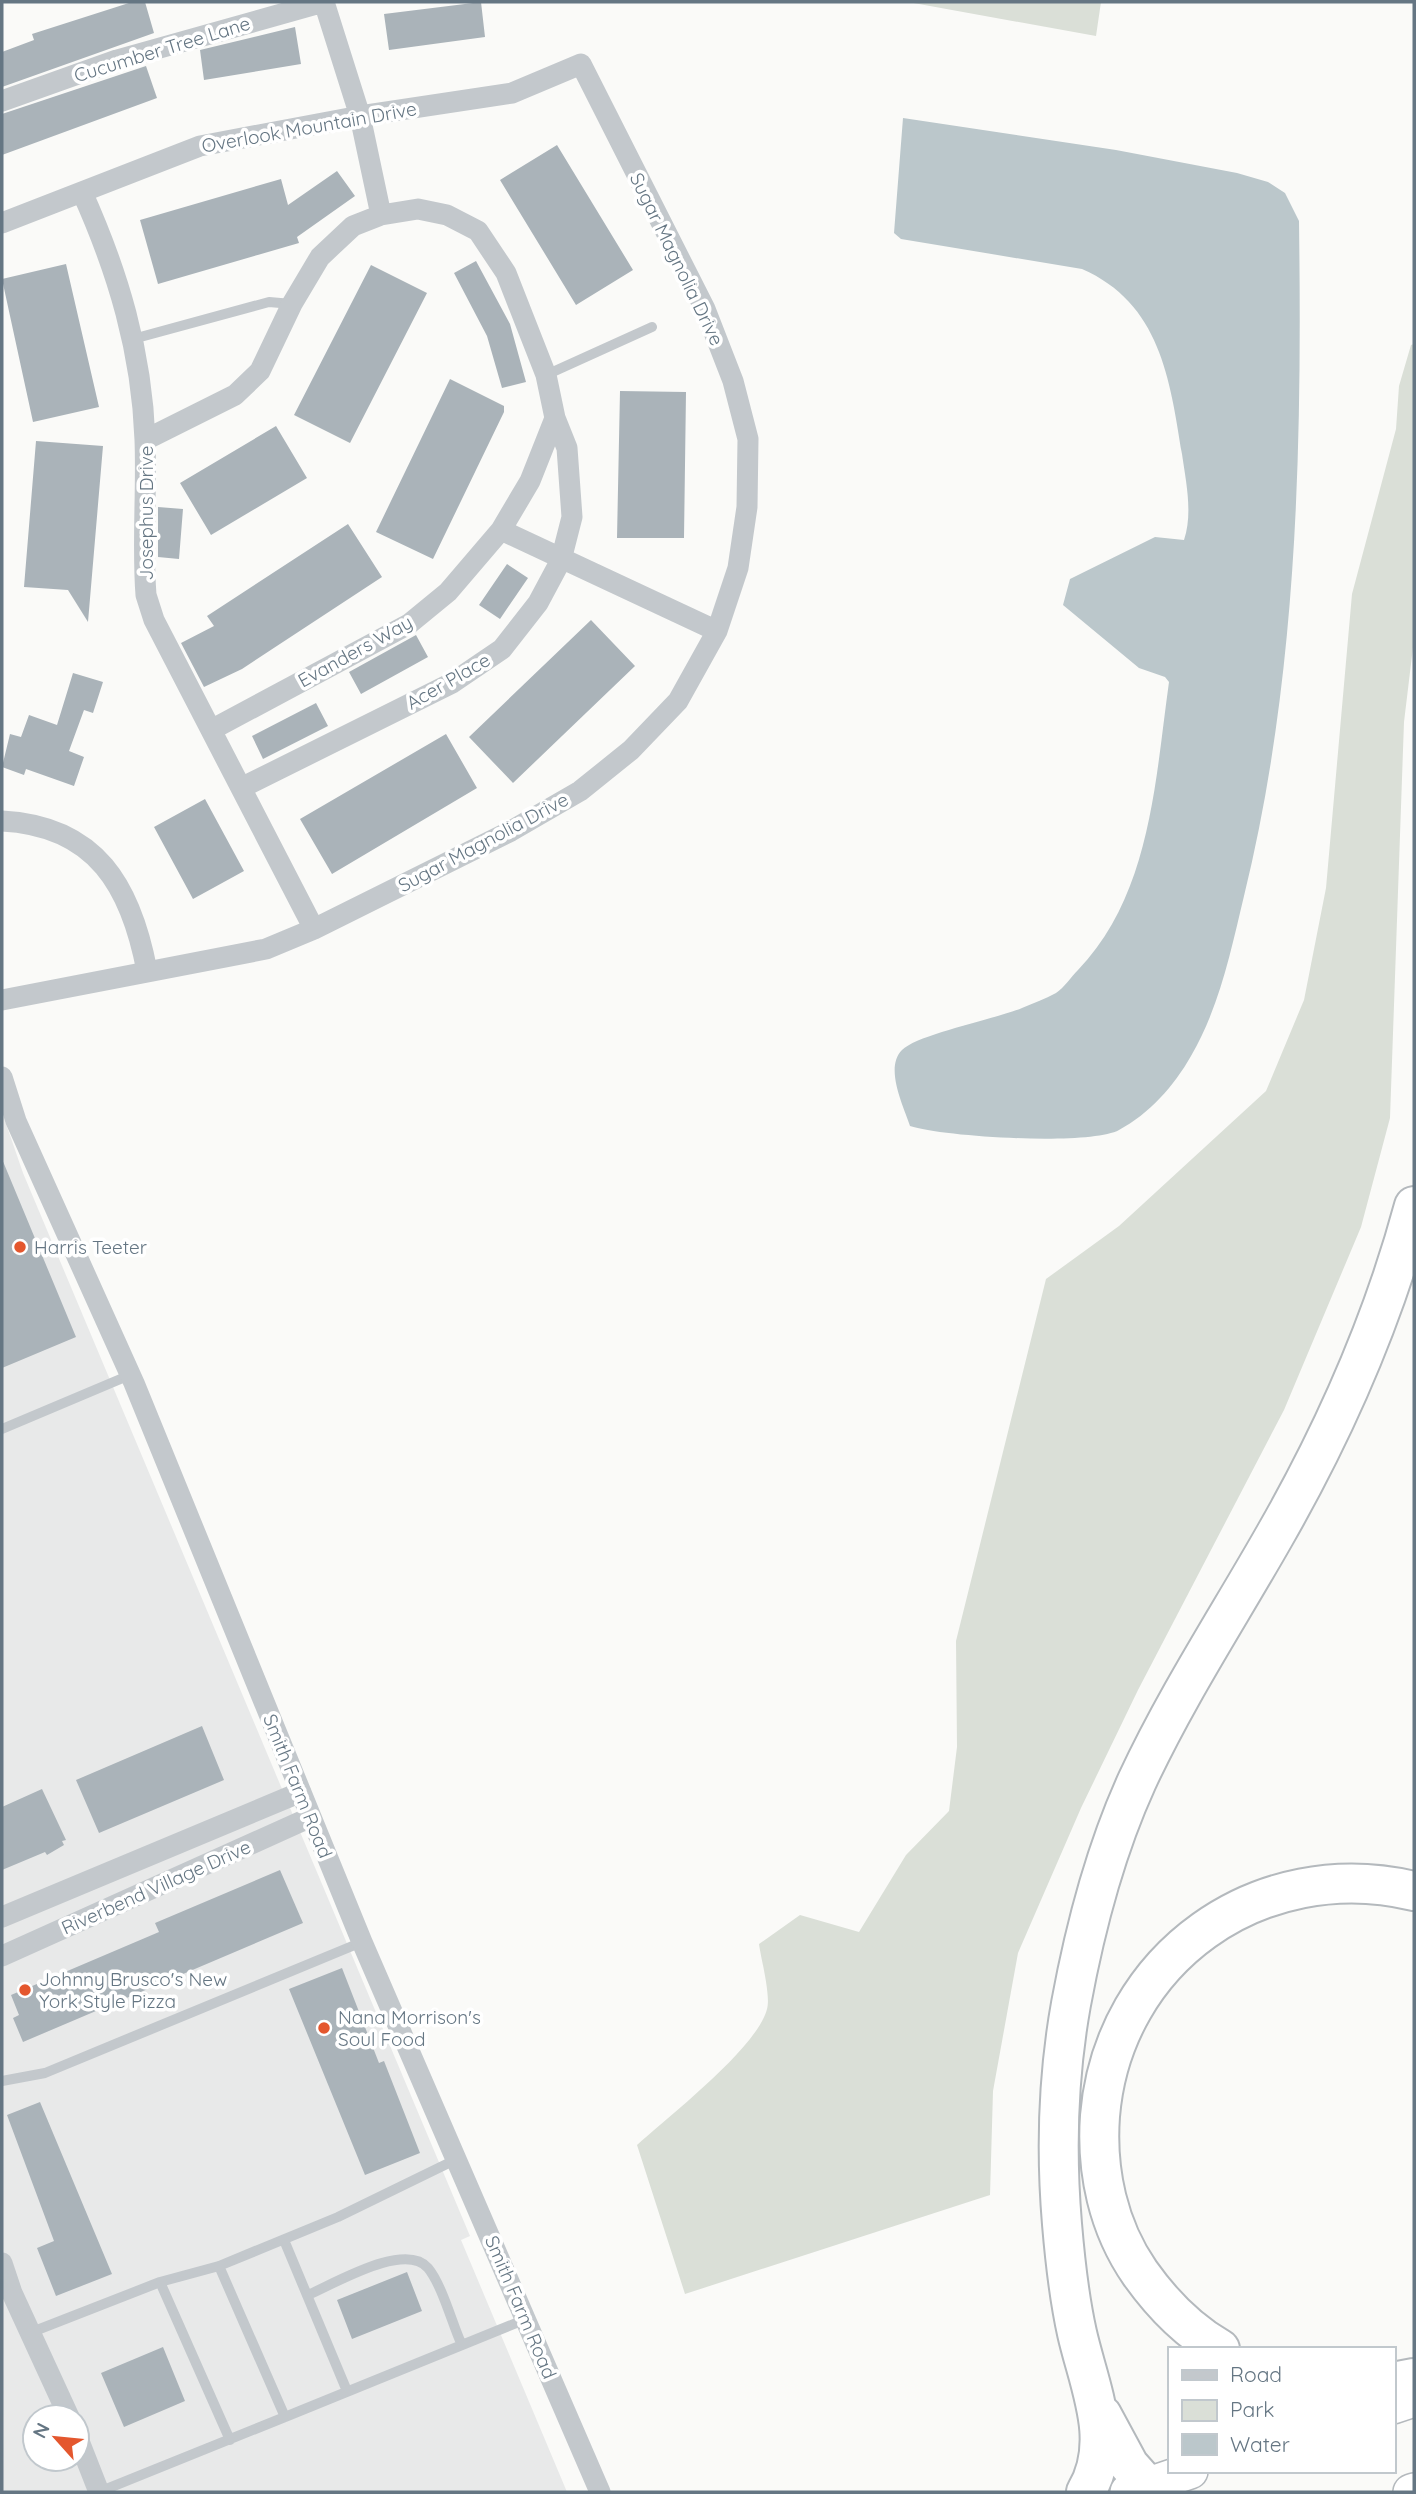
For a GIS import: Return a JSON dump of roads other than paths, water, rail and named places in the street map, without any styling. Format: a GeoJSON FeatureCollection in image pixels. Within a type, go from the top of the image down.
{"type":"FeatureCollection","features":[{"type":"Feature","properties":{"kind":"highway"},"geometry":{"type":"LineString","coordinates":[[1086,2492],[1099,2461],[1101,2440],[1096,2404],[1077,2332],[1066,2270],[1059,2180],[1061,2084],[1070,2007],[1099,1883],[1136,1782],[1167,1721],[1276,1534],[1334,1421],[1387,1296],[1414,1206]]}},
{"type":"Feature","properties":{"kind":"highway"},"geometry":{"type":"LineString","coordinates":[[1217,2347],[1178,2318],[1153,2291],[1131,2259],[1108,2204],[1100,2168],[1100,2123],[1110,2062],[1121,2032],[1136,2003],[1157,1973],[1186,1943],[1210,1924],[1250,1904],[1280,1892],[1337,1883],[1414,1891]]}},
{"type":"Feature","properties":{"kind":"highway"},"geometry":{"type":"LineString","coordinates":[[1395,2382],[1414,2378]]}},
{"type":"Feature","properties":{"kind":"highway"},"geometry":{"type":"LineString","coordinates":[[1395,2405],[1414,2399]]}},
{"type":"Feature","properties":{"kind":"highway"},"geometry":{"type":"LineString","coordinates":[[1096,2404],[1143,2490],[1185,2473]]}},
{"type":"Feature","properties":{"kind":"street","name":"Cucumber Tree Lane"},"geometry":{"type":"LineString","coordinates":[[2,101],[117,60],[324,2]]}},
{"type":"Feature","properties":{"kind":"street"},"geometry":{"type":"LineString","coordinates":[[324,2],[360,116],[381,215]]}},
{"type":"Feature","properties":{"kind":"street","name":"Overlook Mountain Drive"},"geometry":{"type":"LineString","coordinates":[[2,223],[200,146],[360,116],[512,93],[581,64]]}},
{"type":"Feature","properties":{"kind":"street","name":"Sugar Magnolia Drive"},"geometry":{"type":"LineString","coordinates":[[2,1000],[266,949],[314,929],[511,831],[580,791],[631,750],[678,701],[717,631],[738,568],[747,507],[748,439],[733,381],[705,309],[581,64]]}},
{"type":"Feature","properties":{"kind":"street","name":"Josephus Drive"},"geometry":{"type":"LineString","coordinates":[[82,192],[105,245],[128,312],[140,372],[145,440],[146,595],[154,620],[314,929]]}},
{"type":"Feature","properties":{"kind":"street"},"geometry":{"type":"LineString","coordinates":[[145,440],[234,395],[260,371],[292,304],[320,257],[354,226],[381,215],[418,209],[447,215],[478,231],[506,273],[546,375],[555,418]]}},
{"type":"Feature","properties":{"kind":"street","name":"Evanders Way"},"geometry":{"type":"LineString","coordinates":[[211,730],[409,624],[448,592],[501,530],[530,481],[555,418]]}},
{"type":"Feature","properties":{"kind":"street","name":"Acer Place"},"geometry":{"type":"LineString","coordinates":[[241,788],[452,683],[502,649],[538,603],[561,561],[572,517],[567,448],[555,418]]}},
{"type":"Feature","properties":{"kind":"street"},"geometry":{"type":"LineString","coordinates":[[501,530],[561,561],[717,631]]}},
{"type":"Feature","properties":{"kind":"street"},"geometry":{"type":"LineString","coordinates":[[2,821],[52,832],[72,840],[104,866],[121,886],[137,923],[147,971]]}},
{"type":"Feature","properties":{"kind":"street","name":"Smith Farm Road"},"geometry":{"type":"LineString","coordinates":[[3,1088],[130,1375],[362,1942],[600,2492]]}},
{"type":"Feature","properties":{"kind":"street","name":"Riverbend Village Drive"},"geometry":{"type":"LineString","coordinates":[[2,1917],[300,1792]]}},
{"type":"Feature","properties":{"kind":"street","name":"Riverbend Village Drive"},"geometry":{"type":"LineString","coordinates":[[2,1956],[310,1817]]}},
{"type":"Feature","properties":{"kind":"street"},"geometry":{"type":"LineString","coordinates":[[2,2263],[12,2293],[33,2332],[63,2403]]}},
{"type":"Feature","properties":{"kind":"street"},"geometry":{"type":"LineString","coordinates":[[91,2472],[99,2492]]}},
{"type":"Feature","properties":{"kind":"lane"},"geometry":{"type":"LineString","coordinates":[[133,339],[269,302],[292,304]]}},
{"type":"Feature","properties":{"kind":"lane"},"geometry":{"type":"LineString","coordinates":[[546,375],[652,327]]}},
{"type":"Feature","properties":{"kind":"lane"},"geometry":{"type":"LineString","coordinates":[[2,1429],[130,1375]]}},
{"type":"Feature","properties":{"kind":"lane"},"geometry":{"type":"LineString","coordinates":[[2,2081],[45,2073],[362,1942]]}},
{"type":"Feature","properties":{"kind":"lane"},"geometry":{"type":"LineString","coordinates":[[33,2332],[160,2282],[219,2266],[284,2240],[457,2159]]}},
{"type":"Feature","properties":{"kind":"lane"},"geometry":{"type":"LineString","coordinates":[[284,2240],[347,2391]]}},
{"type":"Feature","properties":{"kind":"lane"},"geometry":{"type":"LineString","coordinates":[[307,2295],[387,2262],[405,2257],[419,2260],[430,2270],[461,2343]]}},
{"type":"Feature","properties":{"kind":"lane"},"geometry":{"type":"LineString","coordinates":[[219,2266],[285,2417]]}},
{"type":"Feature","properties":{"kind":"lane"},"geometry":{"type":"LineString","coordinates":[[160,2282],[230,2440]]}},
{"type":"Feature","properties":{"kind":"lane"},"geometry":{"type":"LineString","coordinates":[[99,2492],[461,2343],[526,2319]]}},
{"type":"Feature","properties":{"kind":"water"},"geometry":{"type":"Polygon","coordinates":[[[903,118],[1116,150],[1237,173],[1268,182],[1285,193],[1299,221],[1299,390],[1293,560],[1276,729],[1262,813],[1229,957],[1210,1018],[1201,1037],[1184,1067],[1160,1098],[1141,1116],[1119,1130],[1103,1135],[1079,1138],[1016,1138],[953,1134],[910,1126],[897,1088],[895,1067],[902,1050],[924,1038],[1010,1012],[1056,993],[1102,940],[1121,907],[1146,835],[1169,682],[1165,677],[1139,668],[1063,605],[1070,579],[1155,537],[1184,540],[1188,497],[1172,398],[1157,346],[1145,323],[1129,302],[1108,284],[1082,269],[901,239],[894,233],[903,118]]]}},
{"type":"Feature","properties":{"kind":"place","name":"Harris Teeter"},"geometry":{"type":"Point","coordinates":[20,1247]}},
{"type":"Feature","properties":{"kind":"place","name":"Johnny Brusco's New York Style Pizza"},"geometry":{"type":"Point","coordinates":[25,1990]}},
{"type":"Feature","properties":{"kind":"place","name":"Nana Morrison's Soul Food"},"geometry":{"type":"Point","coordinates":[324,2028]}}]}
